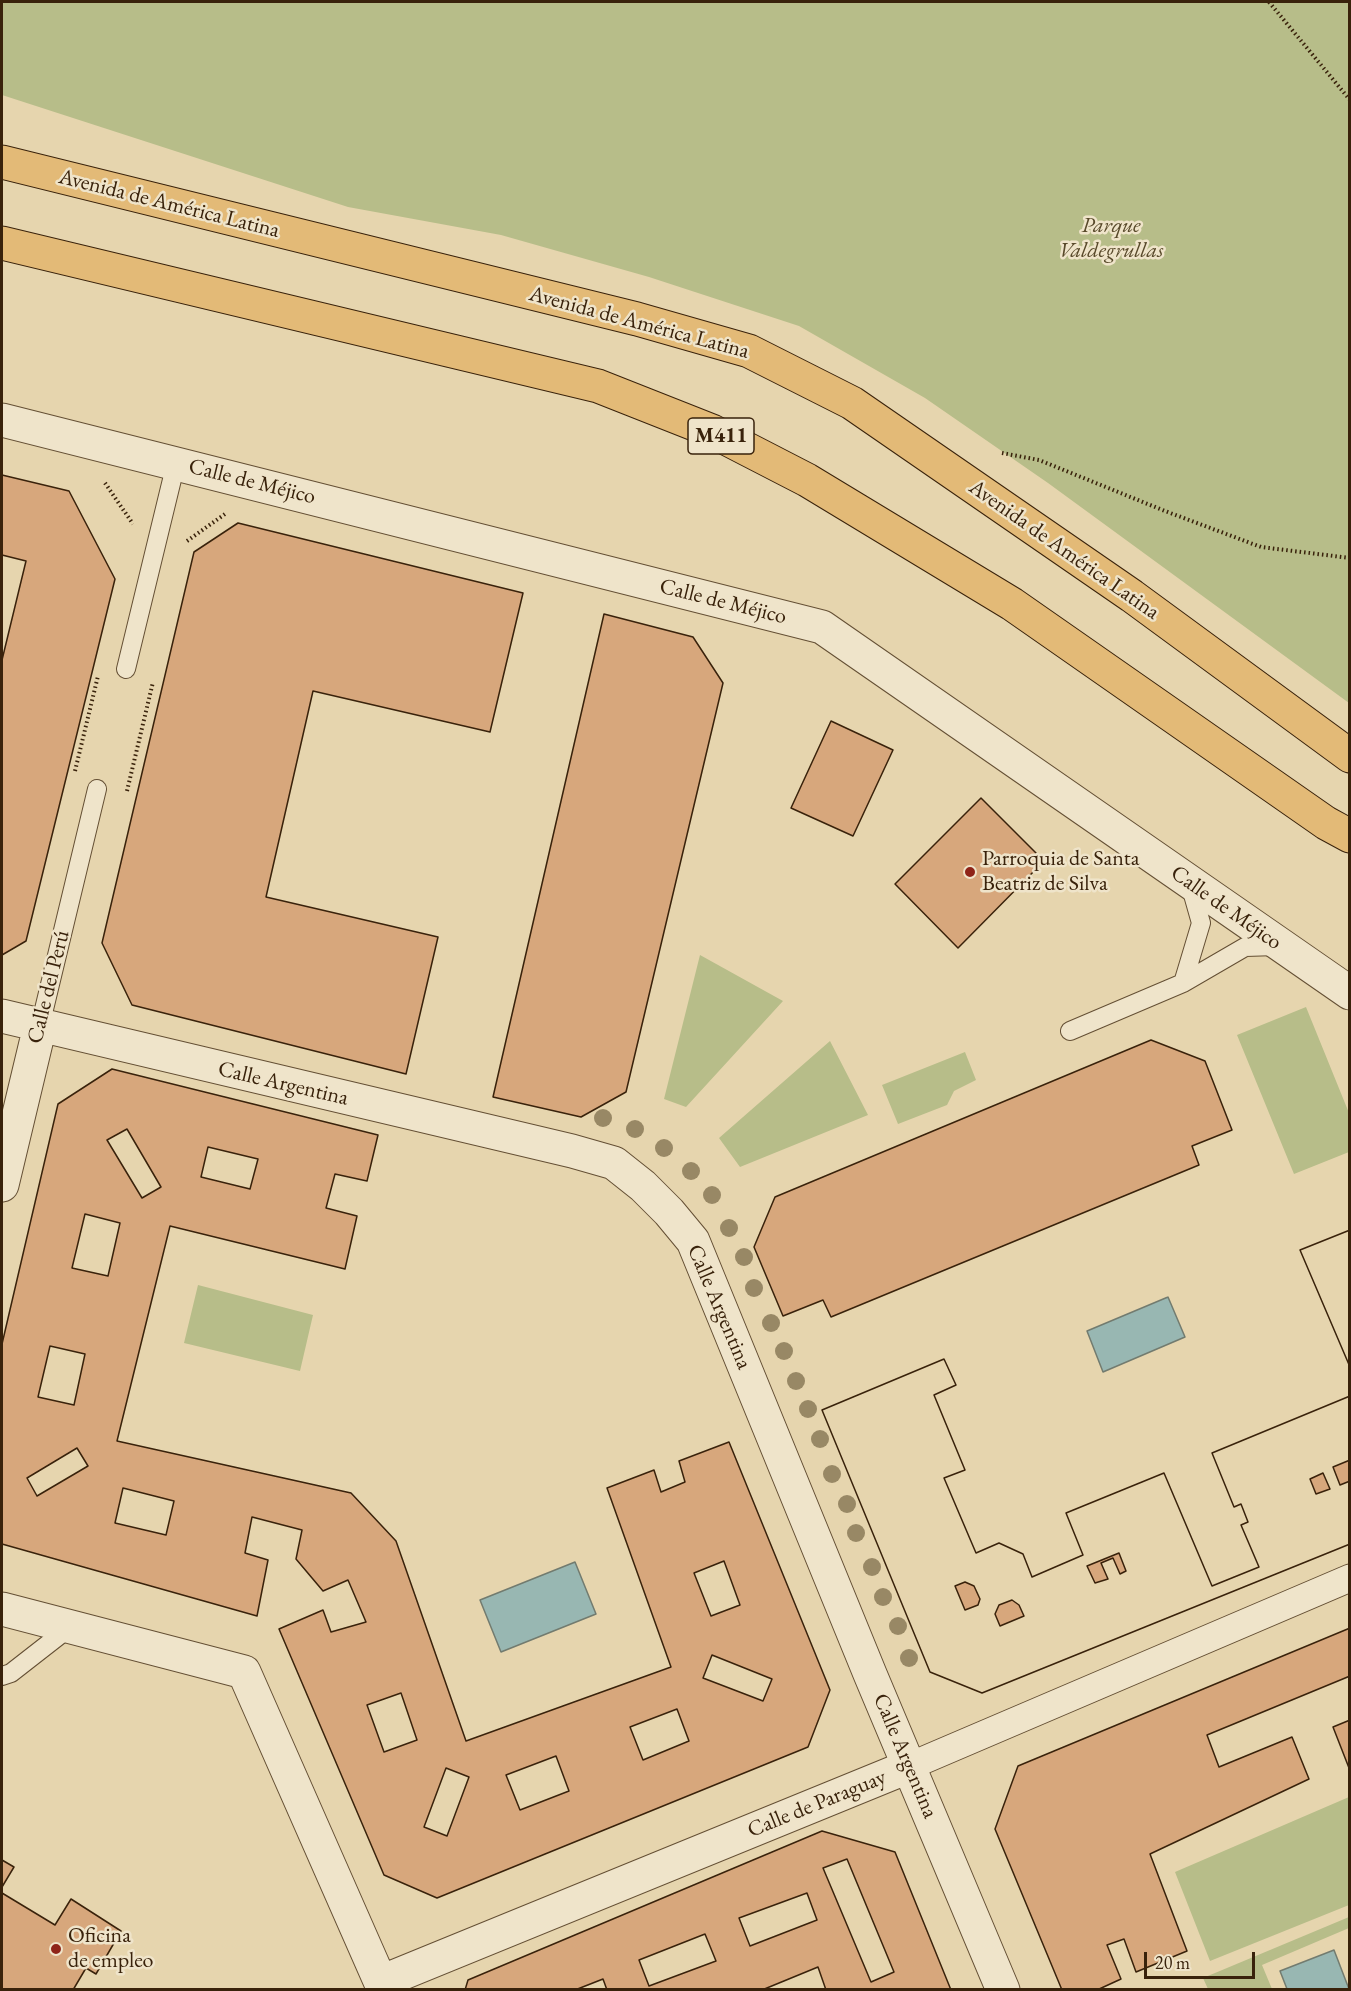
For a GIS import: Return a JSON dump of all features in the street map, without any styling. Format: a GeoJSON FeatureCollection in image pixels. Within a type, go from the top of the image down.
{"type":"FeatureCollection","features":[{"type":"Feature","properties":{"kind":"main road","name":"Avenida de América Latina"},"geometry":{"type":"LineString","coordinates":[[2,162],[637,319],[749,351],[852,404],[1132,596],[1350,756]]}},
{"type":"Feature","properties":{"kind":"main road","name":"M411"},"geometry":{"type":"LineString","coordinates":[[2,243],[598,386],[712,431],[807,480],[1012,604],[1326,823],[1350,836]]}},
{"type":"Feature","properties":{"kind":"street","name":"Calle de Méjico"},"geometry":{"type":"LineString","coordinates":[[2,420],[822,627],[1350,993]]}},
{"type":"Feature","properties":{"kind":"street","name":"Calle Argentina"},"geometry":{"type":"LineString","coordinates":[[2,1016],[572,1151],[614,1163],[643,1186],[693,1241],[870,1674],[1003,1989]]}},
{"type":"Feature","properties":{"kind":"street","name":"Calle del Perú"},"geometry":{"type":"LineString","coordinates":[[2,1185],[40,1026]]}},
{"type":"Feature","properties":{"kind":"street","name":"Calle de Paraguay"},"geometry":{"type":"LineString","coordinates":[[383,1986],[978,1739],[1350,1578]]}},
{"type":"Feature","properties":{"kind":"street"},"geometry":{"type":"LineString","coordinates":[[2,1609],[244,1672],[383,1986]]}},
{"type":"Feature","properties":{"kind":"lane"},"geometry":{"type":"LineString","coordinates":[[126,669],[176,463]]}},
{"type":"Feature","properties":{"kind":"lane","name":"Calle del Perú"},"geometry":{"type":"LineString","coordinates":[[40,1026],[97,789]]}},
{"type":"Feature","properties":{"kind":"lane"},"geometry":{"type":"LineString","coordinates":[[1183,983],[1201,923],[1189,882]]}},
{"type":"Feature","properties":{"kind":"lane"},"geometry":{"type":"LineString","coordinates":[[1070,1031],[1183,983],[1245,947],[1280,945]]}},
{"type":"Feature","properties":{"kind":"lane"},"geometry":{"type":"LineString","coordinates":[[2,1676],[11,1673],[70,1627]]}},
{"type":"Feature","properties":{"kind":"path"},"geometry":{"type":"LineString","coordinates":[[1269,2],[1350,100]]}},
{"type":"Feature","properties":{"kind":"path"},"geometry":{"type":"LineString","coordinates":[[1002,453],[1039,459],[1165,511],[1261,547],[1350,558]]}},
{"type":"Feature","properties":{"kind":"path"},"geometry":{"type":"LineString","coordinates":[[101,478],[134,526]]}},
{"type":"Feature","properties":{"kind":"path"},"geometry":{"type":"LineString","coordinates":[[185,549],[188,539],[233,509]]}},
{"type":"Feature","properties":{"kind":"path"},"geometry":{"type":"LineString","coordinates":[[72,780],[100,668]]}},
{"type":"Feature","properties":{"kind":"path"},"geometry":{"type":"LineString","coordinates":[[127,794],[154,681]]}},
{"type":"Feature","properties":{"kind":"green space","name":"Parque Valdegrullas"},"geometry":{"type":"Polygon","coordinates":[[[2,2],[1349,2],[1349,703],[1048,483],[925,398],[799,326],[649,277],[501,235],[348,207],[2,95],[2,2]]]}},
{"type":"Feature","properties":{"kind":"green space"},"geometry":{"type":"Polygon","coordinates":[[[700,955],[783,1001],[686,1107],[664,1099],[700,955]]]}},
{"type":"Feature","properties":{"kind":"green space"},"geometry":{"type":"Polygon","coordinates":[[[1306,1007],[1349,1113],[1349,1152],[1294,1174],[1237,1035],[1306,1007]]]}},
{"type":"Feature","properties":{"kind":"green space"},"geometry":{"type":"Polygon","coordinates":[[[830,1041],[868,1115],[740,1167],[719,1138],[830,1041]]]}},
{"type":"Feature","properties":{"kind":"green space"},"geometry":{"type":"Polygon","coordinates":[[[965,1052],[976,1080],[954,1091],[947,1105],[898,1124],[882,1085],[965,1052]]]}},
{"type":"Feature","properties":{"kind":"green space"},"geometry":{"type":"Polygon","coordinates":[[[198,1285],[313,1315],[300,1371],[184,1343],[198,1285]]]}},
{"type":"Feature","properties":{"kind":"green space"},"geometry":{"type":"Polygon","coordinates":[[[1349,1797],[1349,1905],[1210,1961],[1175,1872],[1349,1797]]]}},
{"type":"Feature","properties":{"kind":"green space"},"geometry":{"type":"Polygon","coordinates":[[[1349,1917],[1349,1928],[1262,1965],[1272,1989],[1208,1989],[1203,1978],[1349,1917]]]}},
{"type":"Feature","properties":{"kind":"water"},"geometry":{"type":"Polygon","coordinates":[[[1168,1297],[1185,1337],[1103,1372],[1087,1331],[1168,1297]]]}},
{"type":"Feature","properties":{"kind":"water"},"geometry":{"type":"Polygon","coordinates":[[[575,1562],[596,1614],[501,1652],[480,1600],[575,1562]]]}},
{"type":"Feature","properties":{"kind":"water"},"geometry":{"type":"Polygon","coordinates":[[[1334,1950],[1349,1989],[1287,1989],[1280,1971],[1334,1950]]]}},
{"type":"Feature","properties":{"kind":"building"},"geometry":{"type":"Polygon","coordinates":[[[2,475],[69,491],[115,579],[26,941],[2,955],[2,660],[26,561],[2,555],[2,475]]]}},
{"type":"Feature","properties":{"kind":"building"},"geometry":{"type":"Polygon","coordinates":[[[238,523],[523,593],[490,732],[313,691],[266,897],[438,937],[406,1074],[132,1005],[102,943],[194,552],[238,523]]]}},
{"type":"Feature","properties":{"kind":"building"},"geometry":{"type":"Polygon","coordinates":[[[604,614],[693,637],[723,683],[626,1092],[581,1117],[493,1097],[604,614]]]}},
{"type":"Feature","properties":{"kind":"building"},"geometry":{"type":"Polygon","coordinates":[[[831,721],[893,750],[853,836],[791,808],[831,721]]]}},
{"type":"Feature","properties":{"kind":"building","name":"Parroquia de Santa Beatriz de Silva"},"geometry":{"type":"Polygon","coordinates":[[[981,798],[1044,861],[958,948],[895,884],[981,798]]]}},
{"type":"Feature","properties":{"kind":"building"},"geometry":{"type":"Polygon","coordinates":[[[1151,1040],[1205,1061],[1232,1130],[1192,1146],[1199,1165],[831,1317],[823,1300],[783,1316],[754,1247],[775,1197],[1151,1040]]]}},
{"type":"Feature","properties":{"kind":"building"},"geometry":{"type":"Polygon","coordinates":[[[112,1069],[378,1135],[367,1181],[335,1174],[326,1208],[357,1216],[345,1269],[170,1226],[117,1441],[351,1493],[396,1541],[466,1741],[671,1667],[607,1488],[654,1470],[661,1492],[685,1482],[679,1461],[729,1442],[830,1690],[808,1747],[437,1898],[384,1875],[279,1629],[323,1610],[331,1632],[366,1622],[348,1580],[323,1591],[296,1559],[302,1530],[252,1517],[245,1553],[268,1560],[257,1616],[2,1544],[2,1344],[58,1104],[112,1069]],[[127,1129],[107,1140],[142,1198],[161,1187],[127,1129]],[[208,1147],[201,1177],[250,1189],[258,1159],[208,1147]],[[85,1214],[72,1268],[108,1276],[120,1223],[85,1214]],[[50,1346],[38,1397],[74,1405],[85,1354],[50,1346]],[[77,1448],[27,1478],[37,1496],[88,1466],[77,1448]],[[123,1488],[115,1523],[166,1535],[174,1501],[123,1488]],[[724,1561],[694,1573],[711,1616],[740,1605],[724,1561]],[[712,1655],[703,1678],[763,1701],[772,1679],[712,1655]],[[401,1693],[367,1705],[384,1752],[417,1740],[401,1693]],[[677,1709],[630,1727],[643,1760],[689,1741],[677,1709]],[[556,1756],[506,1775],[520,1810],[569,1791],[556,1756]],[[446,1768],[424,1827],[447,1836],[469,1777],[446,1768]]]}},
{"type":"Feature","properties":{"kind":"building"},"geometry":{"type":"Polygon","coordinates":[[[1350,1230],[1350,1367],[1300,1250],[1350,1230]]]}},
{"type":"Feature","properties":{"kind":"building"},"geometry":{"type":"Polygon","coordinates":[[[1350,1230],[1350,1367],[1300,1250],[1350,1230]]]}},
{"type":"Feature","properties":{"kind":"building"},"geometry":{"type":"Polygon","coordinates":[[[944,1359],[956,1385],[934,1395],[965,1470],[944,1478],[976,1553],[999,1543],[1023,1554],[1032,1577],[1083,1555],[1066,1513],[1164,1473],[1212,1586],[1259,1567],[1241,1525],[1248,1522],[1241,1504],[1234,1507],[1212,1453],[1350,1396],[1350,1460],[1333,1467],[1340,1485],[1350,1481],[1350,1544],[982,1693],[930,1672],[822,1410],[944,1359]],[[1323,1473],[1310,1479],[1316,1494],[1330,1489],[1323,1473]],[[1119,1553],[1087,1566],[1095,1583],[1108,1579],[1101,1563],[1113,1558],[1120,1574],[1126,1571],[1119,1553]],[[965,1582],[955,1586],[965,1610],[978,1605],[980,1599],[974,1586],[965,1582]],[[1012,1600],[999,1605],[995,1614],[1000,1626],[1024,1616],[1019,1605],[1012,1600]]]}},
{"type":"Feature","properties":{"kind":"building"},"geometry":{"type":"Polygon","coordinates":[[[944,1359],[956,1385],[934,1395],[965,1470],[944,1478],[976,1553],[999,1543],[1023,1554],[1032,1577],[1083,1555],[1066,1513],[1164,1473],[1212,1586],[1259,1567],[1241,1525],[1248,1522],[1241,1504],[1234,1507],[1212,1453],[1350,1396],[1350,1544],[982,1693],[930,1672],[822,1410],[944,1359]]]}},
{"type":"Feature","properties":{"kind":"building"},"geometry":{"type":"Polygon","coordinates":[[[1350,1628],[1350,1676],[1207,1735],[1219,1767],[1292,1737],[1309,1779],[1150,1854],[1187,1951],[1136,1972],[1124,1939],[1107,1945],[1121,1979],[1097,1990],[1062,1990],[995,1829],[1018,1766],[1350,1628]]]}},
{"type":"Feature","properties":{"kind":"building"},"geometry":{"type":"Polygon","coordinates":[[[1350,1720],[1350,1768],[1349,1768],[1333,1727],[1350,1720]]]}},
{"type":"Feature","properties":{"kind":"building"},"geometry":{"type":"Polygon","coordinates":[[[822,1831],[895,1852],[951,1990],[826,1990],[818,1967],[762,1990],[607,1990],[603,1979],[575,1990],[465,1990],[468,1980],[822,1831]],[[847,1859],[823,1868],[871,1982],[894,1972],[847,1859]],[[807,1893],[739,1918],[750,1946],[817,1920],[807,1893]],[[705,1934],[639,1960],[649,1986],[716,1961],[705,1934]]]}},
{"type":"Feature","properties":{"kind":"building"},"geometry":{"type":"Polygon","coordinates":[[[2,1860],[14,1867],[2,1887],[2,1860]]]}},
{"type":"Feature","properties":{"kind":"building","name":"Oficina de empleo"},"geometry":{"type":"Polygon","coordinates":[[[2,1893],[55,1925],[71,1899],[121,1931],[96,1974],[86,1968],[73,1990],[2,1990],[2,1893]]]}},
{"type":"Feature","properties":{"kind":"place","name":"Parroquia de Santa Beatriz de Silva"},"geometry":{"type":"Point","coordinates":[970,872]}},
{"type":"Feature","properties":{"kind":"place","name":"Oficina de empleo"},"geometry":{"type":"Point","coordinates":[56,1949]}}]}
